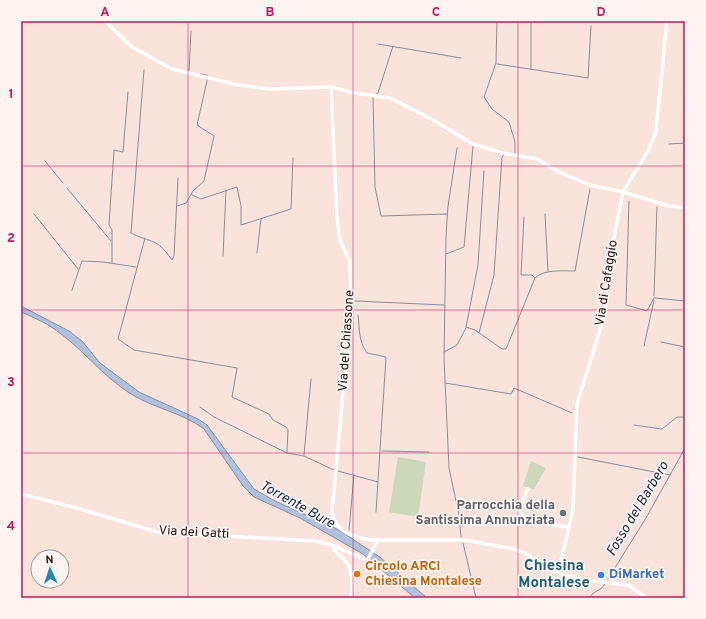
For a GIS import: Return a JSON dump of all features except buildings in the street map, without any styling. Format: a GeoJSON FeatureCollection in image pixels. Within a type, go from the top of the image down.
{"type":"FeatureCollection","features":[{"type":"Feature","properties":{"kind":"street"},"geometry":{"type":"LineString","coordinates":[[105,21],[132,47],[172,69],[238,85],[270,89],[331,87],[354,93],[390,98],[433,120],[473,144],[502,153],[537,159],[559,172],[590,185],[623,192],[669,206],[685,208]]}},
{"type":"Feature","properties":{"kind":"street","name":"Via di Cafaggio"},"geometry":{"type":"LineString","coordinates":[[558,573],[574,509],[577,404],[605,314],[608,268],[623,192],[648,151],[656,132],[667,21]]}},
{"type":"Feature","properties":{"kind":"street","name":"Via del Chiassone"},"geometry":{"type":"LineString","coordinates":[[331,87],[332,140],[340,240],[350,262],[351,301],[332,520],[339,528],[362,539],[465,540],[518,550],[558,573],[584,580],[629,585],[646,598]]}},
{"type":"Feature","properties":{"kind":"street"},"geometry":{"type":"LineString","coordinates":[[528,489],[519,509],[520,514],[545,524],[569,527]]}},
{"type":"Feature","properties":{"kind":"street","name":"Via dei Gatti"},"geometry":{"type":"LineString","coordinates":[[21,494],[77,508],[157,532],[312,540],[332,545],[363,559],[368,559],[378,540]]}},
{"type":"Feature","properties":{"kind":"street"},"geometry":{"type":"LineString","coordinates":[[332,545],[334,551],[349,567],[352,578],[351,598]]}},
{"type":"Feature","properties":{"kind":"green space"},"geometry":{"type":"Polygon","coordinates":[[[398,457],[426,462],[418,517],[389,512],[398,457]]]}},
{"type":"Feature","properties":{"kind":"green space"},"geometry":{"type":"Polygon","coordinates":[[[531,461],[546,468],[534,489],[523,486],[531,461]]]}},
{"type":"Feature","properties":{"kind":"water"},"geometry":{"type":"Polygon","coordinates":[[[21,306],[69,331],[82,341],[100,363],[139,392],[198,419],[207,425],[254,489],[275,501],[339,530],[381,558],[427,598],[415,598],[363,554],[300,518],[254,497],[243,486],[204,429],[186,418],[146,402],[128,392],[56,330],[21,312],[21,306]]]}},
{"type":"Feature","properties":{"kind":"waterway"},"geometry":{"type":"LineString","coordinates":[[497,21],[496,63],[484,97],[492,109],[509,122],[515,142],[515,155]]}},
{"type":"Feature","properties":{"kind":"waterway"},"geometry":{"type":"LineString","coordinates":[[531,21],[531,69]]}},
{"type":"Feature","properties":{"kind":"waterway"},"geometry":{"type":"LineString","coordinates":[[497,64],[588,78],[591,26]]}},
{"type":"Feature","properties":{"kind":"waterway"},"geometry":{"type":"LineString","coordinates":[[189,72],[191,31]]}},
{"type":"Feature","properties":{"kind":"waterway"},"geometry":{"type":"LineString","coordinates":[[378,44],[461,58]]}},
{"type":"Feature","properties":{"kind":"waterway"},"geometry":{"type":"LineString","coordinates":[[375,95],[378,93],[393,46]]}},
{"type":"Feature","properties":{"kind":"waterway"},"geometry":{"type":"LineString","coordinates":[[144,70],[131,233],[158,244],[172,260],[174,256],[178,178]]}},
{"type":"Feature","properties":{"kind":"waterway"},"geometry":{"type":"LineString","coordinates":[[177,206],[186,203],[193,191],[204,181],[214,136],[197,125],[207,81],[207,75],[201,74]]}},
{"type":"Feature","properties":{"kind":"waterway"},"geometry":{"type":"LineString","coordinates":[[112,263],[112,230],[109,225],[114,150],[123,152],[128,92]]}},
{"type":"Feature","properties":{"kind":"waterway"},"geometry":{"type":"LineString","coordinates":[[373,97],[375,187],[381,216],[447,214]]}},
{"type":"Feature","properties":{"kind":"waterway"},"geometry":{"type":"LineString","coordinates":[[669,144],[685,143]]}},
{"type":"Feature","properties":{"kind":"waterway"},"geometry":{"type":"LineString","coordinates":[[446,254],[464,247],[473,146]]}},
{"type":"Feature","properties":{"kind":"waterway"},"geometry":{"type":"LineString","coordinates":[[457,148],[448,206],[446,236],[444,358],[449,468],[459,515],[461,537]]}},
{"type":"Feature","properties":{"kind":"waterway"},"geometry":{"type":"LineString","coordinates":[[479,333],[494,275],[502,157],[504,155]]}},
{"type":"Feature","properties":{"kind":"waterway"},"geometry":{"type":"LineString","coordinates":[[192,195],[201,199],[237,187],[241,206],[241,225],[291,209],[293,158]]}},
{"type":"Feature","properties":{"kind":"waterway"},"geometry":{"type":"LineString","coordinates":[[45,161],[63,183]]}},
{"type":"Feature","properties":{"kind":"waterway"},"geometry":{"type":"LineString","coordinates":[[466,327],[478,265],[484,171]]}},
{"type":"Feature","properties":{"kind":"waterway"},"geometry":{"type":"LineString","coordinates":[[67,188],[111,241]]}},
{"type":"Feature","properties":{"kind":"waterway"},"geometry":{"type":"LineString","coordinates":[[466,327],[475,330],[502,349],[506,349],[535,278],[548,272],[575,271],[590,189]]}},
{"type":"Feature","properties":{"kind":"waterway"},"geometry":{"type":"LineString","coordinates":[[223,256],[226,190]]}},
{"type":"Feature","properties":{"kind":"waterway"},"geometry":{"type":"LineString","coordinates":[[629,201],[626,305],[647,311],[654,298]]}},
{"type":"Feature","properties":{"kind":"waterway"},"geometry":{"type":"LineString","coordinates":[[654,296],[657,207]]}},
{"type":"Feature","properties":{"kind":"waterway"},"geometry":{"type":"LineString","coordinates":[[34,214],[78,269]]}},
{"type":"Feature","properties":{"kind":"waterway"},"geometry":{"type":"LineString","coordinates":[[545,214],[548,271]]}},
{"type":"Feature","properties":{"kind":"waterway"},"geometry":{"type":"LineString","coordinates":[[524,217],[521,275],[532,275],[535,278]]}},
{"type":"Feature","properties":{"kind":"waterway"},"geometry":{"type":"LineString","coordinates":[[257,253],[261,219]]}},
{"type":"Feature","properties":{"kind":"waterway"},"geometry":{"type":"LineString","coordinates":[[145,238],[118,339],[134,350],[237,368],[232,397],[269,414],[273,420],[286,427],[288,430],[287,452]]}},
{"type":"Feature","properties":{"kind":"waterway"},"geometry":{"type":"LineString","coordinates":[[72,290],[82,261],[103,262],[136,267]]}},
{"type":"Feature","properties":{"kind":"waterway"},"geometry":{"type":"LineString","coordinates":[[655,298],[685,301]]}},
{"type":"Feature","properties":{"kind":"waterway"},"geometry":{"type":"LineString","coordinates":[[644,346],[654,300]]}},
{"type":"Feature","properties":{"kind":"waterway"},"geometry":{"type":"LineString","coordinates":[[355,301],[444,305]]}},
{"type":"Feature","properties":{"kind":"waterway"},"geometry":{"type":"LineString","coordinates":[[358,315],[362,344],[367,353],[386,357],[376,512]]}},
{"type":"Feature","properties":{"kind":"waterway"},"geometry":{"type":"LineString","coordinates":[[444,352],[457,345],[466,328]]}},
{"type":"Feature","properties":{"kind":"waterway"},"geometry":{"type":"LineString","coordinates":[[661,342],[685,347]]}},
{"type":"Feature","properties":{"kind":"waterway"},"geometry":{"type":"LineString","coordinates":[[304,455],[311,379]]}},
{"type":"Feature","properties":{"kind":"waterway"},"geometry":{"type":"LineString","coordinates":[[445,383],[511,394],[514,388],[572,413]]}},
{"type":"Feature","properties":{"kind":"waterway"},"geometry":{"type":"LineString","coordinates":[[200,407],[214,417],[287,453],[304,456],[334,470]]}},
{"type":"Feature","properties":{"kind":"waterway"},"geometry":{"type":"LineString","coordinates":[[634,425],[662,429],[677,417],[685,417]]}},
{"type":"Feature","properties":{"kind":"waterway","name":"Fosso del Barbero"},"geometry":{"type":"LineString","coordinates":[[608,579],[646,518],[685,448]]}},
{"type":"Feature","properties":{"kind":"waterway"},"geometry":{"type":"LineString","coordinates":[[382,451],[429,452]]}},
{"type":"Feature","properties":{"kind":"waterway"},"geometry":{"type":"LineString","coordinates":[[578,457],[670,475]]}},
{"type":"Feature","properties":{"kind":"waterway"},"geometry":{"type":"LineString","coordinates":[[338,471],[378,482]]}},
{"type":"Feature","properties":{"kind":"waterway"},"geometry":{"type":"LineString","coordinates":[[349,530],[354,475]]}},
{"type":"Feature","properties":{"kind":"waterway"},"geometry":{"type":"LineString","coordinates":[[463,543],[476,598]]}},
{"type":"Feature","properties":{"kind":"waterway","name":"Fosso del Barbero"},"geometry":{"type":"LineString","coordinates":[[589,598],[605,584]]}},
{"type":"Feature","properties":{"kind":"place","name":"Parrocchia della Santissima Annunziata"},"geometry":{"type":"Point","coordinates":[563,513]}},
{"type":"Feature","properties":{"kind":"place","name":"Circolo ARCI Chiesina Montalese"},"geometry":{"type":"Point","coordinates":[357,574]}},
{"type":"Feature","properties":{"kind":"place","name":"DiMarket"},"geometry":{"type":"Point","coordinates":[601,575]}},
{"type":"Feature","properties":{"kind":"district","name":"Chiesina Montalese"},"geometry":{"type":"Point","coordinates":[554,574]}},
{"type":"Feature","properties":{"kind":"water label","name":"Torrente Bure"},"geometry":{"type":"Point","coordinates":[297,505]}}]}
